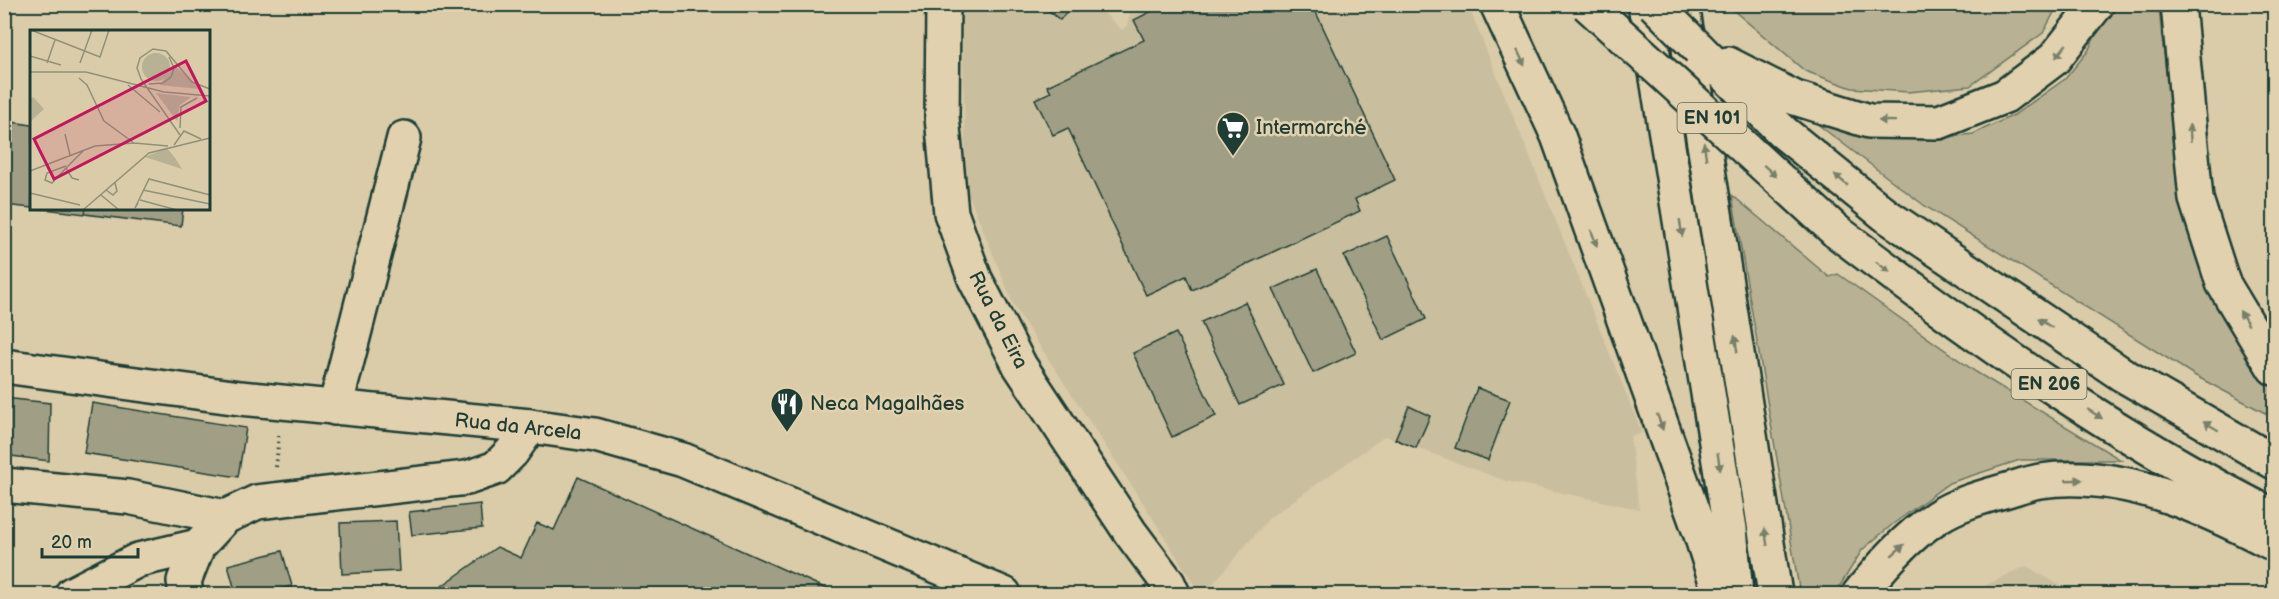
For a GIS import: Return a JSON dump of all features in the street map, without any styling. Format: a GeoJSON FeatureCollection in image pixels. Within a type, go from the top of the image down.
{"type":"FeatureCollection","features":[{"type":"Feature","properties":{"kind":"main road","name":"Rua da Eira"},"geometry":{"type":"LineString","coordinates":[[943,4],[942,117],[951,213],[975,279],[1020,366],[1130,532],[1168,583],[1173,594]]}},
{"type":"Feature","properties":{"kind":"main road"},"geometry":{"type":"LineString","coordinates":[[1497,4],[1558,136],[1720,594]]}},
{"type":"Feature","properties":{"kind":"main road","name":"EN 101"},"geometry":{"type":"LineString","coordinates":[[1587,4],[1836,231]]}},
{"type":"Feature","properties":{"kind":"main road"},"geometry":{"type":"LineString","coordinates":[[1644,4],[1730,529],[1736,594]]}},
{"type":"Feature","properties":{"kind":"main road","name":"EN 101"},"geometry":{"type":"LineString","coordinates":[[1654,4],[1784,132]]}},
{"type":"Feature","properties":{"kind":"main road"},"geometry":{"type":"LineString","coordinates":[[1682,4],[1775,594]]}},
{"type":"Feature","properties":{"kind":"main road"},"geometry":{"type":"LineString","coordinates":[[1699,49],[1795,98],[1869,121],[1939,122],[2005,96],[2054,59],[2097,4]]}},
{"type":"Feature","properties":{"kind":"main road"},"geometry":{"type":"LineString","coordinates":[[2178,4],[2196,199],[2223,283],[2274,368]]}},
{"type":"Feature","properties":{"kind":"main road","name":"EN 206"},"geometry":{"type":"LineString","coordinates":[[1784,132],[1865,200],[2123,375],[2274,462]]}},
{"type":"Feature","properties":{"kind":"main road"},"geometry":{"type":"LineString","coordinates":[[335,408],[404,138]]}},
{"type":"Feature","properties":{"kind":"main road","name":"EN 206"},"geometry":{"type":"LineString","coordinates":[[1836,231],[1942,312],[2091,412],[2236,497],[2274,516]]}},
{"type":"Feature","properties":{"kind":"main road","name":"Rua da Arcela"},"geometry":{"type":"LineString","coordinates":[[4,366],[282,402],[530,426],[595,435],[682,460],[1004,594]]}},
{"type":"Feature","properties":{"kind":"main road"},"geometry":{"type":"LineString","coordinates":[[186,594],[184,581],[198,546],[225,517],[257,502],[467,478],[496,468],[512,452],[530,426]]}},
{"type":"Feature","properties":{"kind":"main road"},"geometry":{"type":"LineString","coordinates":[[1859,594],[1889,558],[1937,516],[1974,500],[2039,481],[2098,479],[2154,492],[2225,518],[2274,544]]}},
{"type":"Feature","properties":{"kind":"main road"},"geometry":{"type":"LineString","coordinates":[[4,484],[128,497],[225,517]]}},
{"type":"Feature","properties":{"kind":"main road"},"geometry":{"type":"LineString","coordinates":[[72,594],[138,560],[198,546]]}},
{"type":"Feature","properties":{"kind":"path"},"geometry":{"type":"LineString","coordinates":[[272,500],[282,402]]}},
{"type":"Feature","properties":{"kind":"shaded area"},"geometry":{"type":"Polygon","coordinates":[[[962,5],[1095,5],[1122,30],[1127,26],[1131,8],[1138,5],[1468,5],[1642,433],[1630,436],[1639,509],[1506,481],[1385,436],[1269,518],[1204,594],[1200,594],[1015,308],[966,188],[962,5]]]}},
{"type":"Feature","properties":{"kind":"shaded area"},"geometry":{"type":"Polygon","coordinates":[[[1727,5],[2058,5],[2043,33],[1970,86],[1908,92],[1852,88],[1805,71],[1727,5]]]}},
{"type":"Feature","properties":{"kind":"shaded area"},"geometry":{"type":"Polygon","coordinates":[[[2110,5],[2159,5],[2183,189],[2253,361],[2274,388],[2274,409],[2267,414],[2194,375],[1925,206],[1812,120],[1848,134],[1922,140],[1973,134],[2014,115],[2065,79],[2088,51],[2110,5]]]}},
{"type":"Feature","properties":{"kind":"shaded area"},"geometry":{"type":"Polygon","coordinates":[[[1732,195],[1829,277],[1838,274],[1976,372],[2121,460],[2020,460],[1949,483],[1862,550],[1835,594],[1800,594],[1732,195]]]}},
{"type":"Feature","properties":{"kind":"shaded area"},"geometry":{"type":"Polygon","coordinates":[[[2026,566],[2075,594],[1968,594],[2026,566]]]}},
{"type":"Feature","properties":{"kind":"building"},"geometry":{"type":"Polygon","coordinates":[[[1041,4],[1073,4],[1060,20],[1041,4]]]}},
{"type":"Feature","properties":{"kind":"building","name":"Intermarché"},"geometry":{"type":"Polygon","coordinates":[[[1161,4],[1312,4],[1395,180],[1355,199],[1360,211],[1192,290],[1186,276],[1146,295],[1068,128],[1053,135],[1035,99],[1051,92],[1047,86],[1144,40],[1134,20],[1160,7],[1161,4]]]}},
{"type":"Feature","properties":{"kind":"building"},"geometry":{"type":"Polygon","coordinates":[[[4,121],[30,125],[30,208],[4,205],[4,121]]]}},
{"type":"Feature","properties":{"kind":"building"},"geometry":{"type":"Polygon","coordinates":[[[53,210],[86,210],[85,214],[53,210]]]}},
{"type":"Feature","properties":{"kind":"building"},"geometry":{"type":"Polygon","coordinates":[[[86,210],[183,210],[181,226],[85,214],[86,210]]]}},
{"type":"Feature","properties":{"kind":"building"},"geometry":{"type":"Polygon","coordinates":[[[1387,236],[1426,319],[1383,340],[1344,256],[1387,236]]]}},
{"type":"Feature","properties":{"kind":"building"},"geometry":{"type":"Polygon","coordinates":[[[1317,269],[1356,353],[1313,373],[1273,289],[1317,269]]]}},
{"type":"Feature","properties":{"kind":"building"},"geometry":{"type":"Polygon","coordinates":[[[1245,302],[1284,385],[1240,405],[1201,322],[1245,302]]]}},
{"type":"Feature","properties":{"kind":"building"},"geometry":{"type":"Polygon","coordinates":[[[1176,333],[1216,416],[1172,437],[1133,353],[1176,333]]]}},
{"type":"Feature","properties":{"kind":"building"},"geometry":{"type":"Polygon","coordinates":[[[1477,388],[1510,400],[1488,460],[1455,448],[1477,388]]]}},
{"type":"Feature","properties":{"kind":"building"},"geometry":{"type":"Polygon","coordinates":[[[4,398],[50,403],[49,461],[4,455],[4,398]]]}},
{"type":"Feature","properties":{"kind":"building"},"geometry":{"type":"Polygon","coordinates":[[[92,403],[246,428],[238,477],[84,453],[92,403]]]}},
{"type":"Feature","properties":{"kind":"building"},"geometry":{"type":"Polygon","coordinates":[[[1409,406],[1430,416],[1416,448],[1395,439],[1409,406]]]}},
{"type":"Feature","properties":{"kind":"building"},"geometry":{"type":"Polygon","coordinates":[[[578,477],[838,594],[435,594],[439,588],[497,547],[521,558],[537,523],[554,530],[578,477]]]}},
{"type":"Feature","properties":{"kind":"building"},"geometry":{"type":"Polygon","coordinates":[[[480,504],[482,528],[412,535],[409,512],[480,504]]]}},
{"type":"Feature","properties":{"kind":"building"},"geometry":{"type":"Polygon","coordinates":[[[396,521],[399,571],[342,574],[340,523],[396,521]]]}},
{"type":"Feature","properties":{"kind":"building"},"geometry":{"type":"Polygon","coordinates":[[[282,551],[292,586],[261,594],[236,594],[228,565],[282,551]]]}},
{"type":"Feature","properties":{"kind":"building"},"geometry":{"type":"Polygon","coordinates":[[[292,586],[294,594],[261,594],[292,586]]]}},
{"type":"Feature","properties":{"kind":"place","name":"Intermarché"},"geometry":{"type":"Point","coordinates":[1233,157]}},
{"type":"Feature","properties":{"kind":"place","name":"Neca Magalhães"},"geometry":{"type":"Point","coordinates":[787,433]}}]}
